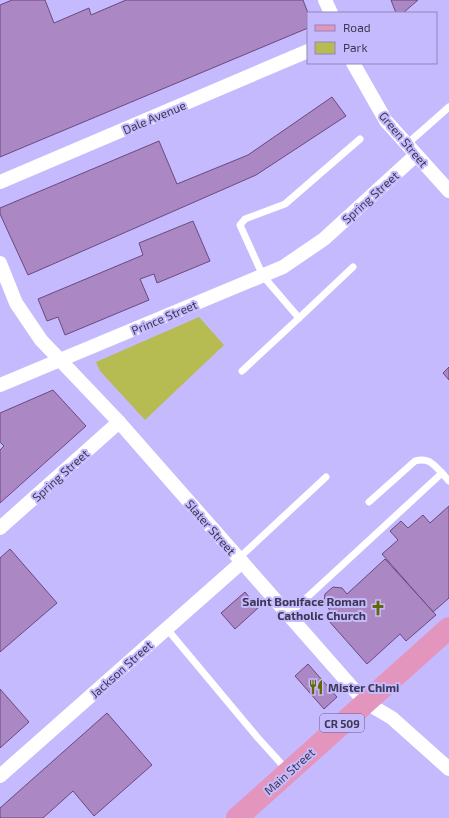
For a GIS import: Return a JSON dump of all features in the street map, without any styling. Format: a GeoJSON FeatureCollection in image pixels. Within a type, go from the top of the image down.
{"type":"FeatureCollection","features":[{"type":"Feature","properties":{"kind":"main road","name":"Main Street"},"geometry":{"type":"LineString","coordinates":[[237,818],[449,628]]}},
{"type":"Feature","properties":{"kind":"street"},"geometry":{"type":"LineString","coordinates":[[325,0],[331,12]]}},
{"type":"Feature","properties":{"kind":"street","name":"Dale Avenue"},"geometry":{"type":"LineString","coordinates":[[0,182],[307,51]]}},
{"type":"Feature","properties":{"kind":"street","name":"Green Street"},"geometry":{"type":"LineString","coordinates":[[354,64],[386,121],[449,191]]}},
{"type":"Feature","properties":{"kind":"street","name":"Spring Street"},"geometry":{"type":"LineString","coordinates":[[324,239],[416,155]]}},
{"type":"Feature","properties":{"kind":"street","name":"Prince Street"},"geometry":{"type":"LineString","coordinates":[[0,385],[263,276],[295,260],[324,239]]}},
{"type":"Feature","properties":{"kind":"street","name":"Slater Street"},"geometry":{"type":"LineString","coordinates":[[0,263],[16,303],[41,340],[119,422],[365,702],[392,718],[449,769]]}},
{"type":"Feature","properties":{"kind":"street","name":"Spring Street"},"geometry":{"type":"LineString","coordinates":[[0,528],[119,422]]}},
{"type":"Feature","properties":{"kind":"street","name":"Jackson Street"},"geometry":{"type":"LineString","coordinates":[[0,776],[167,629],[240,560]]}},
{"type":"Feature","properties":{"kind":"lane"},"geometry":{"type":"LineString","coordinates":[[407,144],[449,107]]}},
{"type":"Feature","properties":{"kind":"lane"},"geometry":{"type":"LineString","coordinates":[[299,318],[263,276],[240,225],[245,219],[285,204],[360,139]]}},
{"type":"Feature","properties":{"kind":"lane"},"geometry":{"type":"LineString","coordinates":[[242,371],[352,267]]}},
{"type":"Feature","properties":{"kind":"lane"},"geometry":{"type":"LineString","coordinates":[[368,502],[415,461],[423,458],[430,461],[449,481]]}},
{"type":"Feature","properties":{"kind":"lane"},"geometry":{"type":"LineString","coordinates":[[288,615],[442,473]]}},
{"type":"Feature","properties":{"kind":"lane"},"geometry":{"type":"LineString","coordinates":[[240,560],[326,477]]}},
{"type":"Feature","properties":{"kind":"lane"},"geometry":{"type":"LineString","coordinates":[[167,629],[258,738],[288,771]]}},
{"type":"Feature","properties":{"kind":"green space"},"geometry":{"type":"Polygon","coordinates":[[[199,317],[224,345],[145,420],[100,371],[96,362],[199,317]]]}},
{"type":"Feature","properties":{"kind":"building"},"geometry":{"type":"Polygon","coordinates":[[[12,0],[45,0],[54,23],[89,8],[91,15],[126,0],[303,0],[308,12],[307,28],[0,157],[0,5],[12,0]]]}},
{"type":"Feature","properties":{"kind":"building"},"geometry":{"type":"Polygon","coordinates":[[[391,0],[418,0],[404,12],[396,12],[391,0]]]}},
{"type":"Feature","properties":{"kind":"building"},"geometry":{"type":"Polygon","coordinates":[[[332,97],[346,116],[256,175],[28,275],[0,214],[0,208],[159,141],[177,184],[248,155],[332,97]]]}},
{"type":"Feature","properties":{"kind":"building"},"geometry":{"type":"Polygon","coordinates":[[[193,221],[210,261],[157,283],[154,274],[140,279],[149,300],[65,335],[58,317],[47,321],[38,299],[143,255],[139,243],[193,221]]]}},
{"type":"Feature","properties":{"kind":"building"},"geometry":{"type":"Polygon","coordinates":[[[449,367],[449,380],[443,373],[449,367]]]}},
{"type":"Feature","properties":{"kind":"building"},"geometry":{"type":"Polygon","coordinates":[[[53,390],[86,426],[0,503],[0,450],[4,446],[0,442],[0,413],[53,390]]]}},
{"type":"Feature","properties":{"kind":"building"},"geometry":{"type":"Polygon","coordinates":[[[449,506],[449,598],[433,612],[382,554],[398,540],[390,531],[401,521],[408,528],[423,515],[430,523],[449,506]]]}},
{"type":"Feature","properties":{"kind":"building"},"geometry":{"type":"Polygon","coordinates":[[[10,549],[57,603],[0,652],[0,558],[10,549]]]}},
{"type":"Feature","properties":{"kind":"building","name":"Saint Boniface Roman Catholic Church"},"geometry":{"type":"Polygon","coordinates":[[[385,559],[436,615],[406,641],[400,634],[367,664],[328,620],[334,615],[324,603],[325,594],[333,587],[342,588],[347,594],[385,559]]]}},
{"type":"Feature","properties":{"kind":"building"},"geometry":{"type":"Polygon","coordinates":[[[245,592],[258,608],[235,629],[221,613],[245,592]]]}},
{"type":"Feature","properties":{"kind":"building","name":"Mister Chimi"},"geometry":{"type":"Polygon","coordinates":[[[308,664],[337,697],[324,709],[295,676],[308,664]]]}},
{"type":"Feature","properties":{"kind":"building"},"geometry":{"type":"Polygon","coordinates":[[[0,689],[29,722],[0,748],[0,689]]]}},
{"type":"Feature","properties":{"kind":"building"},"geometry":{"type":"Polygon","coordinates":[[[107,713],[152,765],[94,816],[73,791],[43,818],[0,818],[0,808],[107,713]]]}},
{"type":"Feature","properties":{"kind":"place","name":"Saint Boniface Roman Catholic Church"},"geometry":{"type":"Point","coordinates":[378,608]}},
{"type":"Feature","properties":{"kind":"place","name":"Mister Chimi"},"geometry":{"type":"Point","coordinates":[316,687]}}]}
